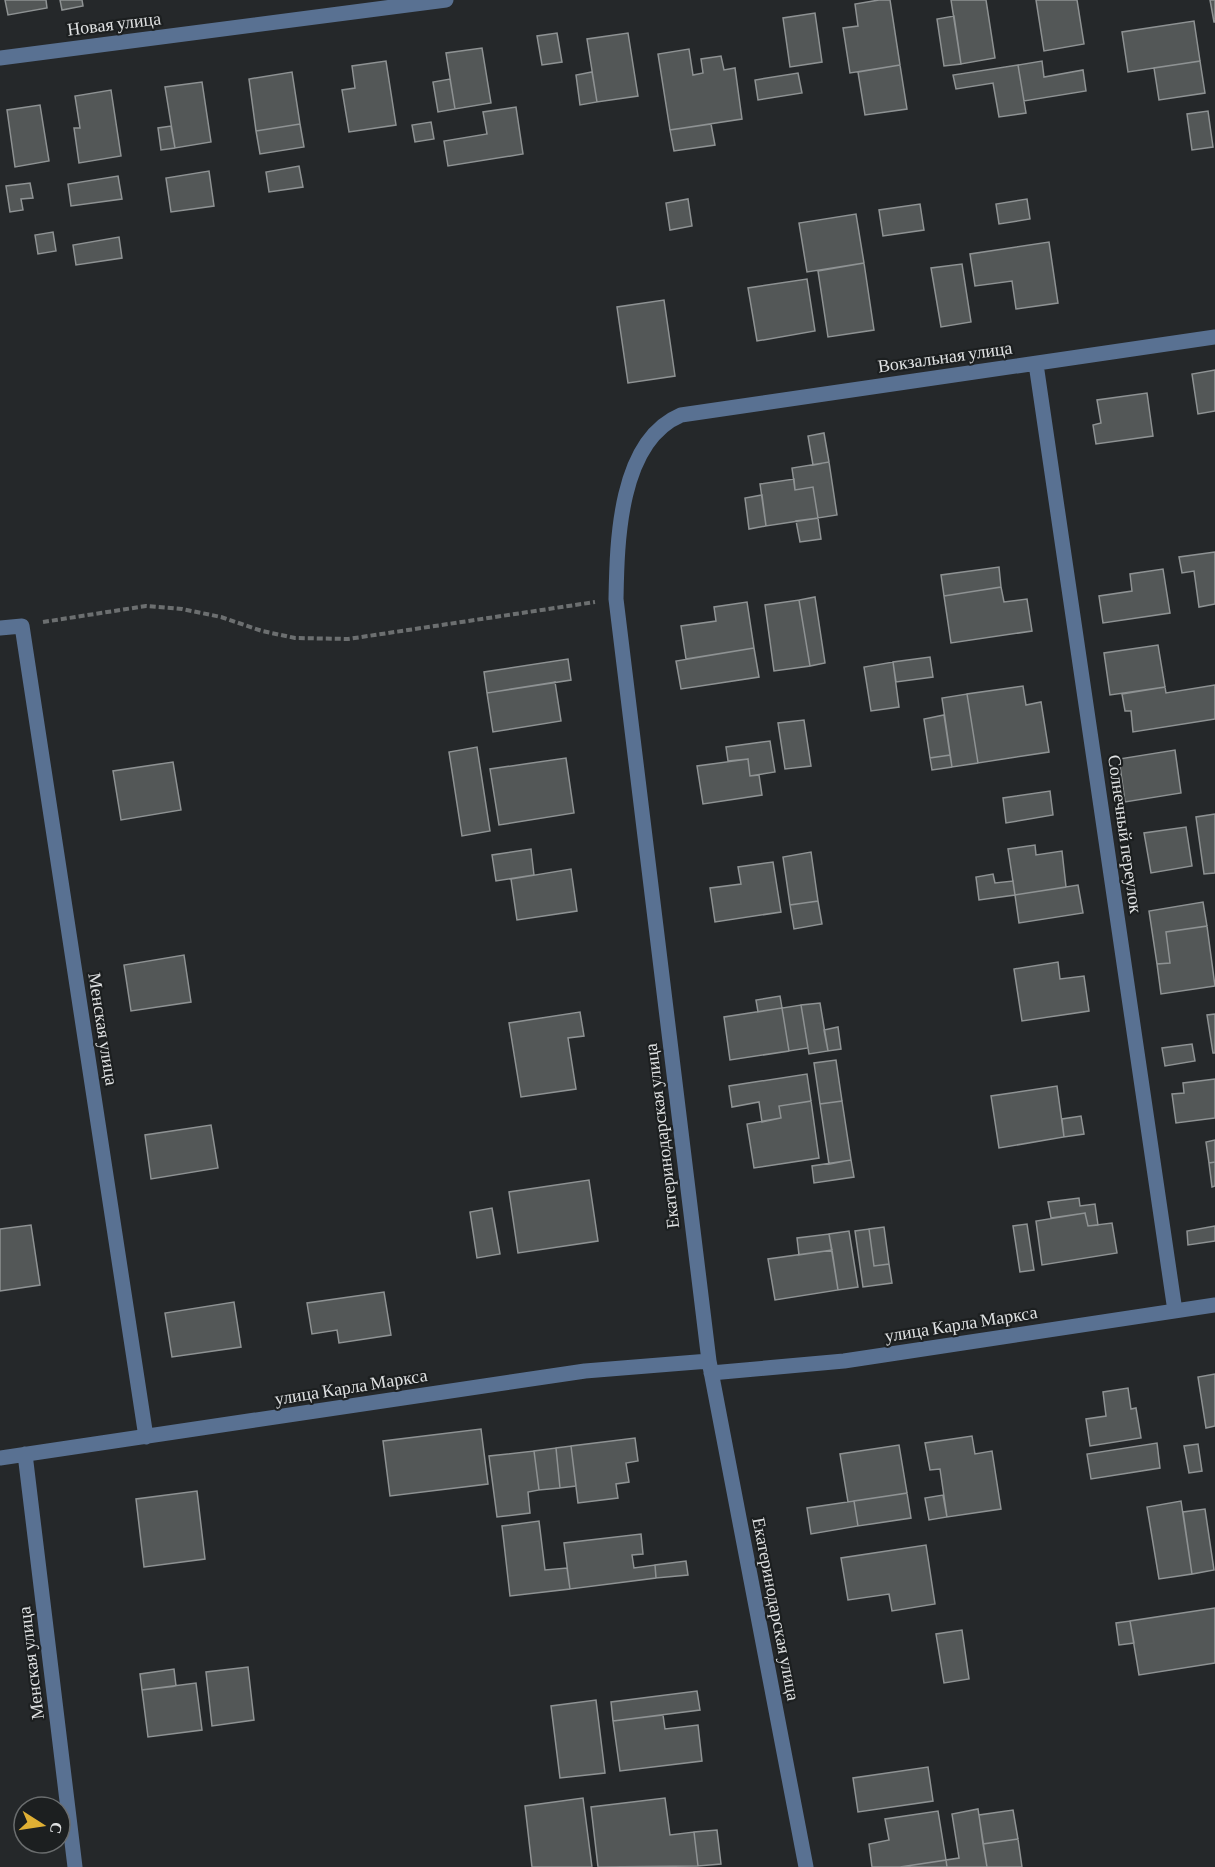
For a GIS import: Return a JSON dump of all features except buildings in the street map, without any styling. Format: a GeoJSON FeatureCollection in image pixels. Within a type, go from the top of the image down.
{"type":"FeatureCollection","features":[{"type":"Feature","properties":{"kind":"street","name":"Новая улица"},"geometry":{"type":"LineString","coordinates":[[0,58],[446,0]]}},
{"type":"Feature","properties":{"kind":"street","name":"Вокзальная улица"},"geometry":{"type":"LineString","coordinates":[[681,415],[1215,338]]}},
{"type":"Feature","properties":{"kind":"street","name":"Солнечный переулок"},"geometry":{"type":"LineString","coordinates":[[1036,364],[1175,1311]]}},
{"type":"Feature","properties":{"kind":"street","name":"Екатеринодарская улица"},"geometry":{"type":"LineString","coordinates":[[681,415],[670,420],[650,436],[632,473],[620,528],[616,599],[710,1367],[806,1867]]}},
{"type":"Feature","properties":{"kind":"street"},"geometry":{"type":"LineString","coordinates":[[0,628],[22,626]]}},
{"type":"Feature","properties":{"kind":"street","name":"Менская улица"},"geometry":{"type":"LineString","coordinates":[[22,626],[146,1437]]}},
{"type":"Feature","properties":{"kind":"street","name":"улица Карла Маркса"},"geometry":{"type":"LineString","coordinates":[[0,1458],[585,1371],[844,1361],[1215,1305]]}},
{"type":"Feature","properties":{"kind":"street","name":"Менская улица"},"geometry":{"type":"LineString","coordinates":[[25,1454],[75,1867]]}},
{"type":"Feature","properties":{"kind":"path"},"geometry":{"type":"LineString","coordinates":[[22,626],[146,606],[182,609],[295,638],[348,639],[616,599]]}}]}
